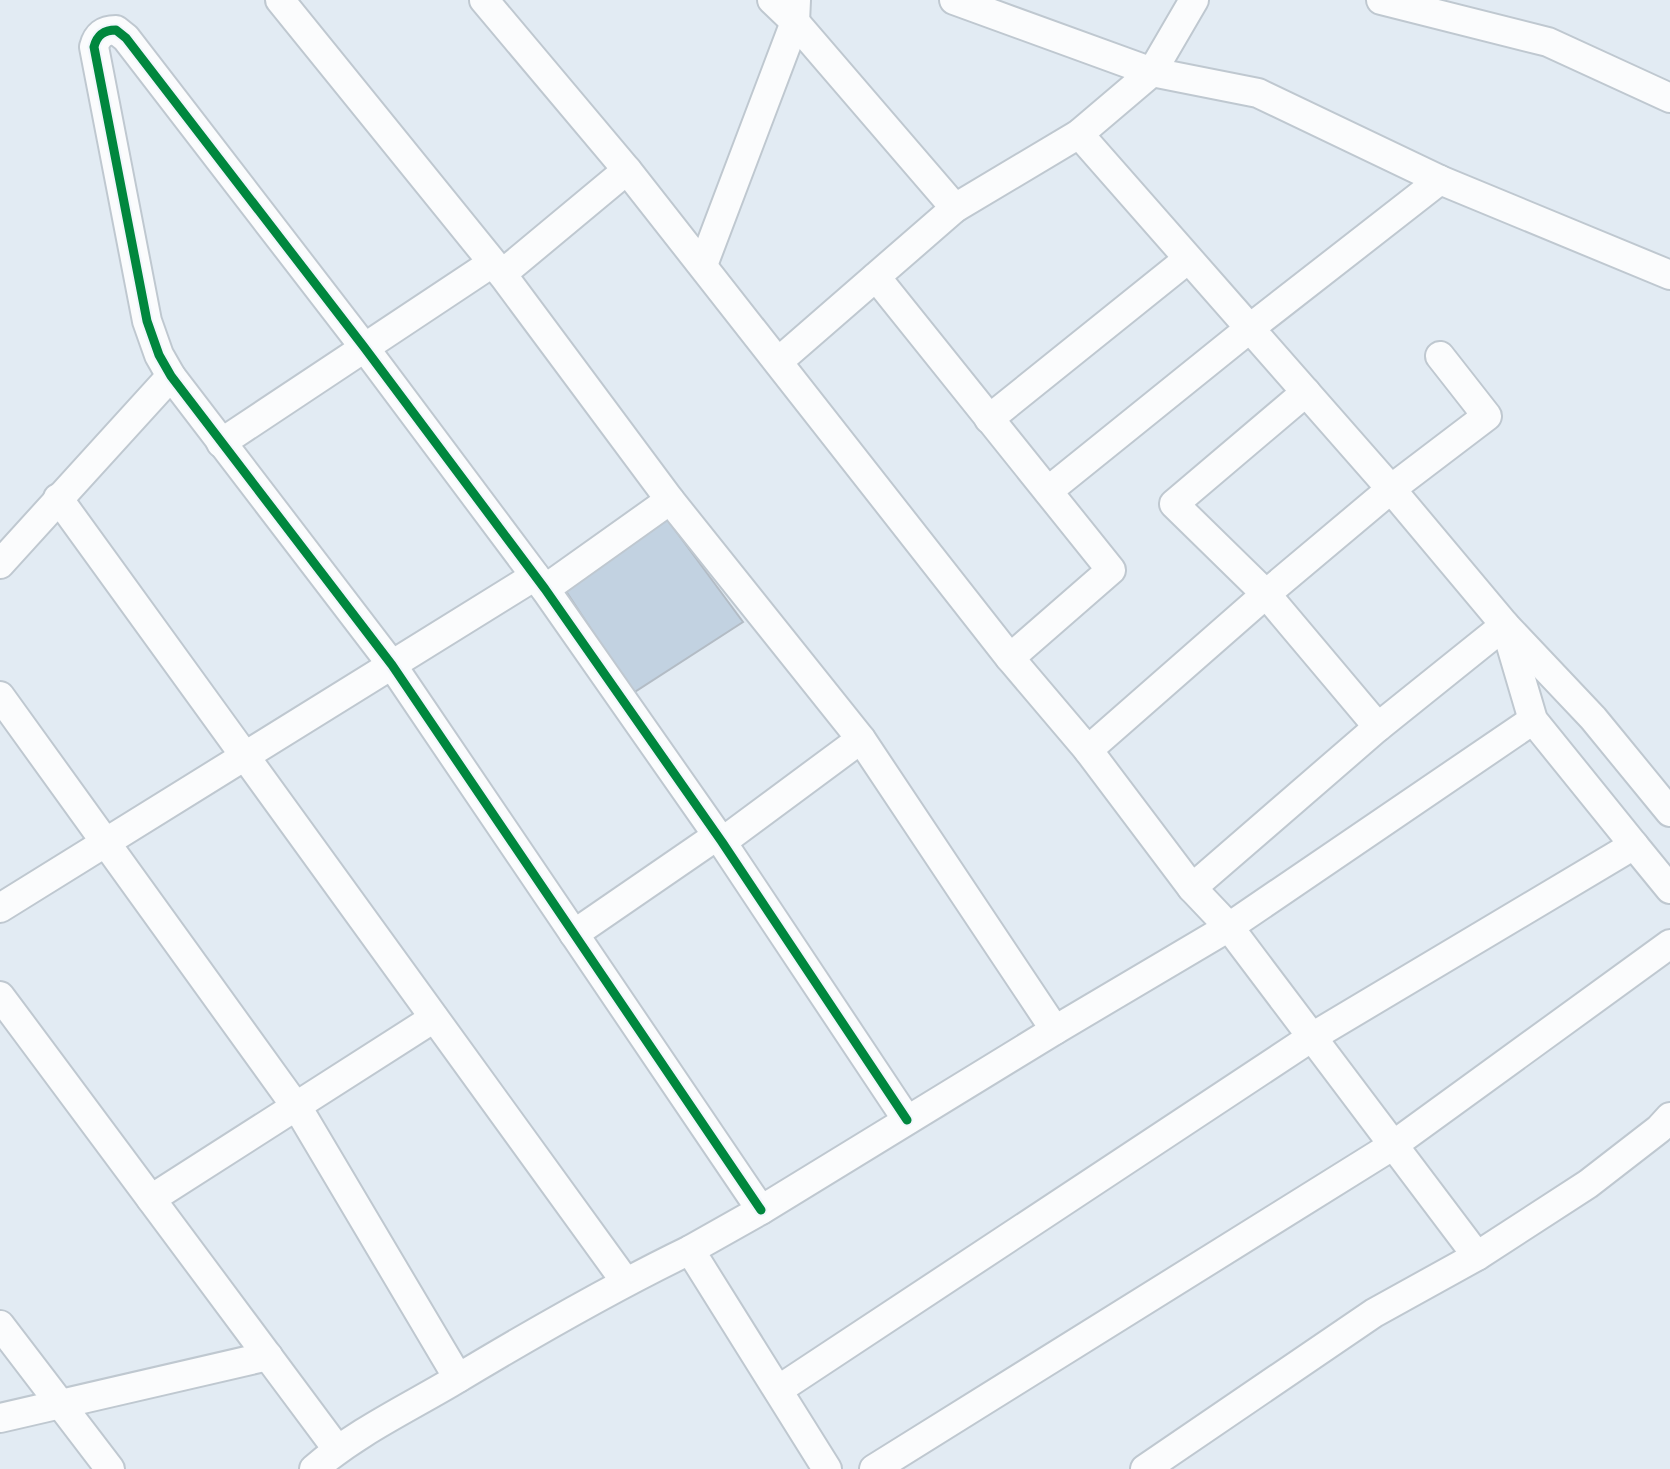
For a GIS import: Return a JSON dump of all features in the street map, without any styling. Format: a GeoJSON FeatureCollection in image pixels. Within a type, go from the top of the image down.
{"type":"FeatureCollection","features":[{"type":"Feature","properties":{"kind":"street"},"geometry":{"type":"LineString","coordinates":[[280,0],[497,268],[670,500],[861,739],[1055,1030]]}},
{"type":"Feature","properties":{"kind":"street"},"geometry":{"type":"LineString","coordinates":[[484,0],[627,170],[1010,658],[1088,750],[1192,888],[1229,927],[1477,1256]]}},
{"type":"Feature","properties":{"kind":"street"},"geometry":{"type":"LineString","coordinates":[[772,0],[795,11],[956,208]]}},
{"type":"Feature","properties":{"kind":"street"},"geometry":{"type":"LineString","coordinates":[[954,0],[1152,72],[1258,93],[1440,180],[1670,275]]}},
{"type":"Feature","properties":{"kind":"street"},"geometry":{"type":"LineString","coordinates":[[779,361],[956,208],[1079,134],[1152,72],[1194,0]]}},
{"type":"Feature","properties":{"kind":"street"},"geometry":{"type":"LineString","coordinates":[[1381,0],[1548,42],[1670,98]]}},
{"type":"Feature","properties":{"kind":"street"},"geometry":{"type":"LineString","coordinates":[[703,265],[795,11]]}},
{"type":"Feature","properties":{"kind":"street"},"geometry":{"type":"LineString","coordinates":[[761,1210],[391,664],[221,443],[171,376],[159,355],[147,321],[94,47],[99,35],[116,30],[126,38],[364,346],[540,582],[720,838],[907,1121]]}},
{"type":"Feature","properties":{"kind":"street"},"geometry":{"type":"LineString","coordinates":[[1079,134],[1391,489],[1505,625],[1593,718],[1670,811]]}},
{"type":"Feature","properties":{"kind":"street"},"geometry":{"type":"LineString","coordinates":[[221,443],[364,346],[497,268],[627,170]]}},
{"type":"Feature","properties":{"kind":"street"},"geometry":{"type":"LineString","coordinates":[[1048,491],[1440,180]]}},
{"type":"Feature","properties":{"kind":"street"},"geometry":{"type":"LineString","coordinates":[[989,419],[1188,259]]}},
{"type":"Feature","properties":{"kind":"street"},"geometry":{"type":"LineString","coordinates":[[876,277],[1111,570],[1010,658]]}},
{"type":"Feature","properties":{"kind":"street"},"geometry":{"type":"LineString","coordinates":[[1088,750],[1391,489],[1487,416],[1440,356]]}},
{"type":"Feature","properties":{"kind":"street"},"geometry":{"type":"LineString","coordinates":[[0,564],[171,376]]}},
{"type":"Feature","properties":{"kind":"street"},"geometry":{"type":"LineString","coordinates":[[1306,392],[1174,504],[1266,594],[1378,727]]}},
{"type":"Feature","properties":{"kind":"street"},"geometry":{"type":"LineString","coordinates":[[58,499],[625,1281]]}},
{"type":"Feature","properties":{"kind":"street"},"geometry":{"type":"LineString","coordinates":[[0,908],[391,664],[540,582],[670,500]]}},
{"type":"Feature","properties":{"kind":"street"},"geometry":{"type":"LineString","coordinates":[[1505,625],[1534,720],[1670,889]]}},
{"type":"Feature","properties":{"kind":"street"},"geometry":{"type":"LineString","coordinates":[[1192,888],[1378,727],[1505,625]]}},
{"type":"Feature","properties":{"kind":"street"},"geometry":{"type":"LineString","coordinates":[[0,696],[295,1106],[458,1378]]}},
{"type":"Feature","properties":{"kind":"street"},"geometry":{"type":"LineString","coordinates":[[314,1469],[337,1449],[625,1281],[690,1251],[761,1210],[1229,927],[1534,720]]}},
{"type":"Feature","properties":{"kind":"street"},"geometry":{"type":"LineString","coordinates":[[574,934],[720,838],[861,739]]}},
{"type":"Feature","properties":{"kind":"street"},"geometry":{"type":"LineString","coordinates":[[778,1390],[1312,1037],[1634,845]]}},
{"type":"Feature","properties":{"kind":"street"},"geometry":{"type":"LineString","coordinates":[[874,1469],[1392,1146],[1670,944]]}},
{"type":"Feature","properties":{"kind":"street"},"geometry":{"type":"LineString","coordinates":[[0,996],[337,1449]]}},
{"type":"Feature","properties":{"kind":"street"},"geometry":{"type":"LineString","coordinates":[[151,1199],[434,1018]]}},
{"type":"Feature","properties":{"kind":"street"},"geometry":{"type":"LineString","coordinates":[[1144,1469],[1374,1313],[1477,1256],[1588,1184],[1660,1129],[1670,1117]]}},
{"type":"Feature","properties":{"kind":"street"},"geometry":{"type":"LineString","coordinates":[[690,1251],[827,1469]]}},
{"type":"Feature","properties":{"kind":"street"},"geometry":{"type":"LineString","coordinates":[[0,1325],[110,1469]]}},
{"type":"Feature","properties":{"kind":"street"},"geometry":{"type":"LineString","coordinates":[[0,1418],[268,1356]]}},
{"type":"Feature","properties":{"kind":"building"},"geometry":{"type":"Polygon","coordinates":[[[661,511],[743,622],[633,693],[562,585],[661,511]]]}},
{"type":"Feature","properties":{"kind":"cycle path"},"geometry":{"type":"LineString","coordinates":[[761,1210],[392,665],[171,376],[159,355],[147,321],[94,47],[102,34],[116,30],[126,38],[364,347],[545,589],[722,842],[907,1120]]}}]}
